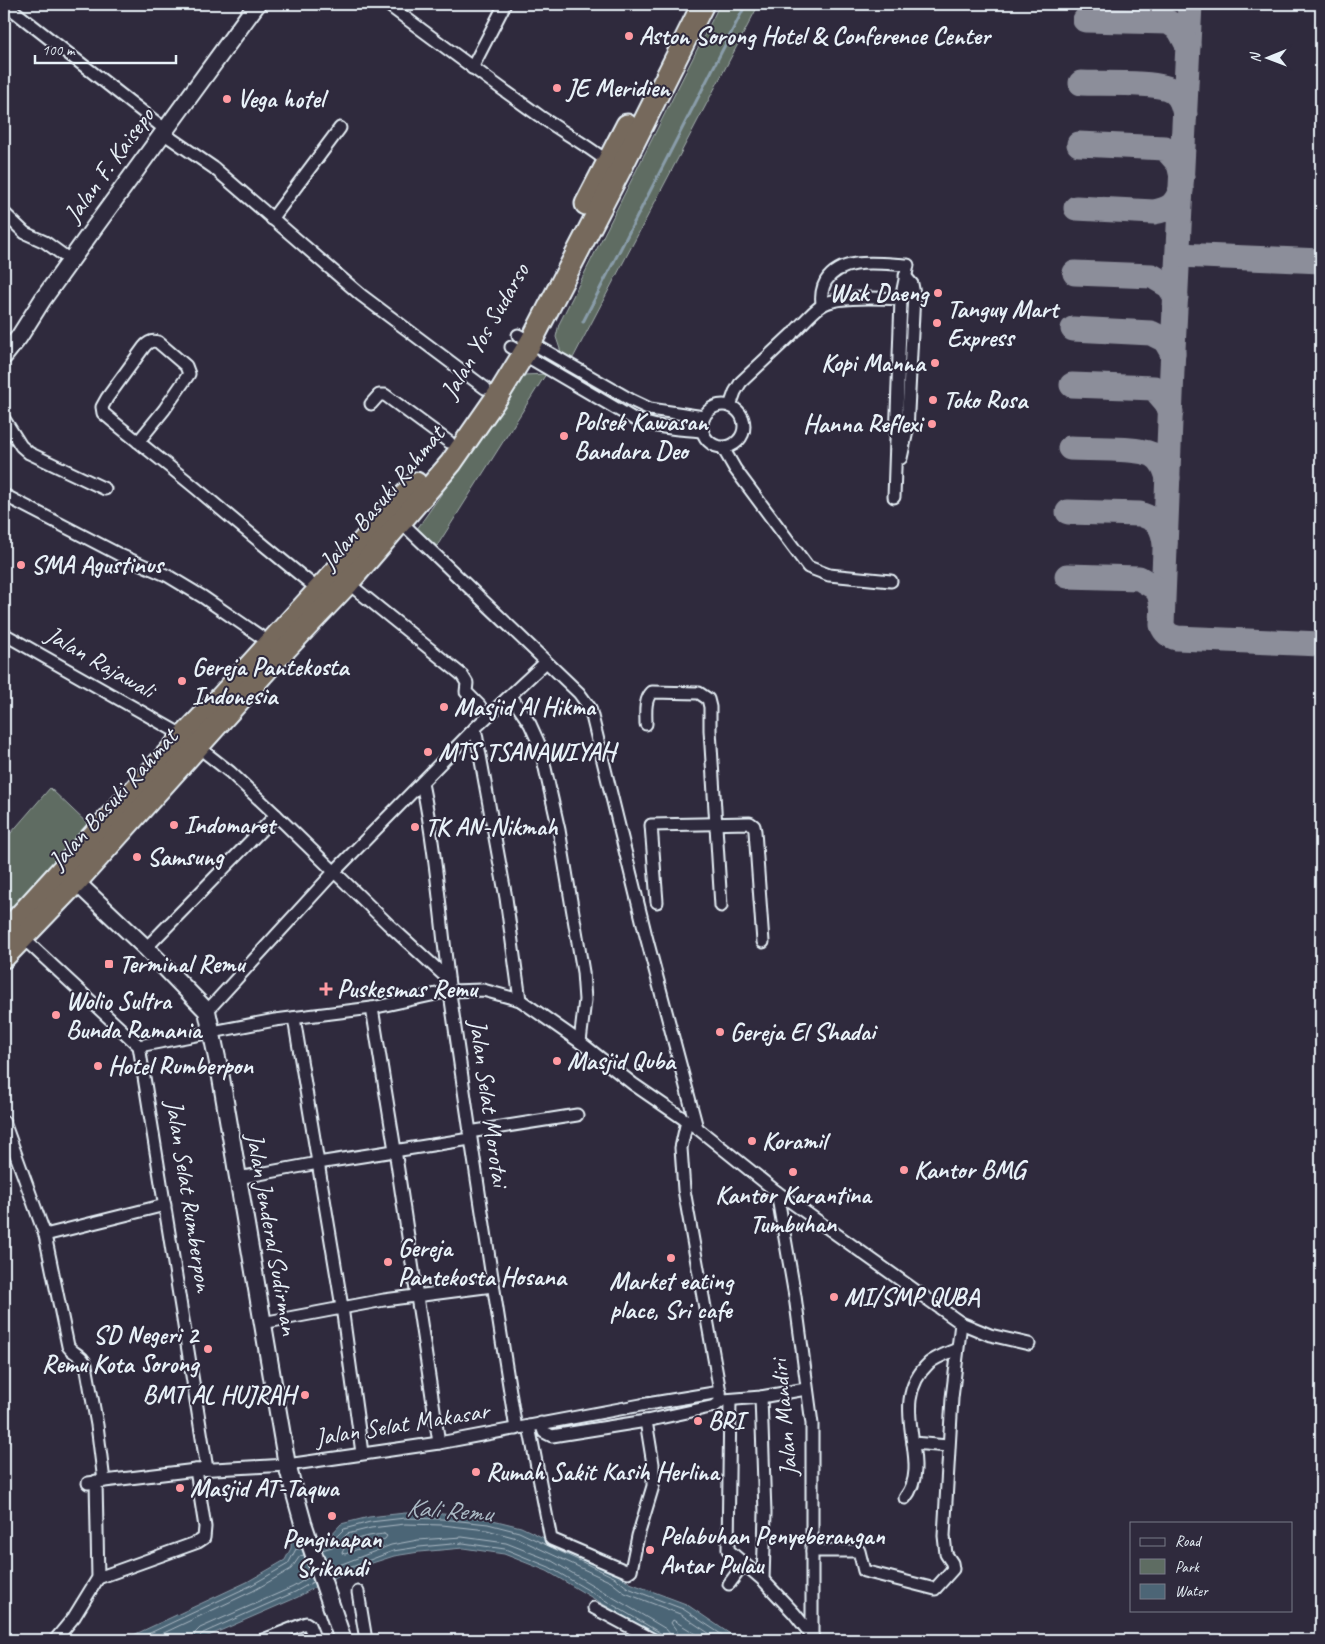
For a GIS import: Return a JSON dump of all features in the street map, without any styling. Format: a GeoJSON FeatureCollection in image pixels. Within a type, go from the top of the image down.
{"type":"FeatureCollection","features":[{"type":"Feature","properties":{"kind":"highway","name":"Jalan Yos Sudarso"},"geometry":{"type":"LineString","coordinates":[[10,929],[191,741],[222,696],[319,590],[374,541],[413,486],[449,442],[485,388],[521,344],[608,162],[680,37],[692,4]]}},
{"type":"Feature","properties":{"kind":"highway","name":"Jalan Basuki Rahmat"},"geometry":{"type":"LineString","coordinates":[[4,956],[10,929],[76,882],[191,741],[348,583],[374,541],[401,522],[451,463],[499,394],[521,344],[622,166],[680,37],[703,4]]}},
{"type":"Feature","properties":{"kind":"main road","name":"Jalan F. Kaisepo"},"geometry":{"type":"LineString","coordinates":[[4,356],[19,337],[70,260],[257,4]]}},
{"type":"Feature","properties":{"kind":"main road"},"geometry":{"type":"LineString","coordinates":[[76,882],[146,948],[207,1011]]}},
{"type":"Feature","properties":{"kind":"main road","name":"Jalan Jenderal Sudirman"},"geometry":{"type":"LineString","coordinates":[[207,1011],[238,1178],[287,1465],[303,1523],[343,1640]]}},
{"type":"Feature","properties":{"kind":"street"},"geometry":{"type":"LineString","coordinates":[[5,4],[214,168],[361,295],[485,388]]}},
{"type":"Feature","properties":{"kind":"street"},"geometry":{"type":"LineString","coordinates":[[387,4],[472,68],[608,162]]}},
{"type":"Feature","properties":{"kind":"street"},"geometry":{"type":"LineString","coordinates":[[472,68],[505,4]]}},
{"type":"Feature","properties":{"kind":"street"},"geometry":{"type":"LineString","coordinates":[[272,219],[340,128]]}},
{"type":"Feature","properties":{"kind":"street"},"geometry":{"type":"LineString","coordinates":[[4,214],[25,233],[45,242],[70,260]]}},
{"type":"Feature","properties":{"kind":"street"},"geometry":{"type":"LineString","coordinates":[[822,304],[824,285],[836,270],[844,266],[855,264],[908,265],[901,299],[894,497]]}},
{"type":"Feature","properties":{"kind":"street"},"geometry":{"type":"LineString","coordinates":[[895,480],[907,431],[913,334],[914,294],[912,284],[905,276]]}},
{"type":"Feature","properties":{"kind":"street"},"geometry":{"type":"LineString","coordinates":[[730,406],[735,392],[742,382],[822,304],[843,300],[901,299]]}},
{"type":"Feature","properties":{"kind":"street"},"geometry":{"type":"LineString","coordinates":[[900,334],[913,334]]}},
{"type":"Feature","properties":{"kind":"street"},"geometry":{"type":"LineString","coordinates":[[138,442],[169,404],[190,374],[186,366],[158,342],[154,341],[149,342],[144,347],[102,407],[103,413],[138,442],[319,590]]}},
{"type":"Feature","properties":{"kind":"street"},"geometry":{"type":"LineString","coordinates":[[521,344],[650,409],[704,417]]}},
{"type":"Feature","properties":{"kind":"street"},"geometry":{"type":"LineString","coordinates":[[521,344],[634,419],[658,427],[702,431]]}},
{"type":"Feature","properties":{"kind":"street"},"geometry":{"type":"LineString","coordinates":[[371,404],[379,395],[385,395],[449,442]]}},
{"type":"Feature","properties":{"kind":"street"},"geometry":{"type":"LineString","coordinates":[[720,405],[730,406],[738,411],[743,420],[744,430],[740,439],[732,445],[723,448],[714,445],[706,440],[702,431],[704,417],[710,409],[720,405]]}},
{"type":"Feature","properties":{"kind":"street"},"geometry":{"type":"LineString","coordinates":[[4,419],[21,446],[29,453],[105,489]]}},
{"type":"Feature","properties":{"kind":"street"},"geometry":{"type":"LineString","coordinates":[[723,448],[735,469],[808,567],[829,575],[891,581]]}},
{"type":"Feature","properties":{"kind":"street"},"geometry":{"type":"LineString","coordinates":[[4,495],[120,555],[168,576],[203,597],[270,643]]}},
{"type":"Feature","properties":{"kind":"street"},"geometry":{"type":"LineString","coordinates":[[401,522],[579,693],[590,708],[646,936],[697,1128]]}},
{"type":"Feature","properties":{"kind":"street"},"geometry":{"type":"LineString","coordinates":[[348,583],[462,675],[467,683],[466,692],[480,706]]}},
{"type":"Feature","properties":{"kind":"street","name":"Jalan Rajawali"},"geometry":{"type":"LineString","coordinates":[[4,634],[191,741],[230,772],[276,815],[449,985]]}},
{"type":"Feature","properties":{"kind":"street"},"geometry":{"type":"LineString","coordinates":[[207,1011],[335,871],[475,728],[546,662]]}},
{"type":"Feature","properties":{"kind":"street"},"geometry":{"type":"LineString","coordinates":[[646,724],[648,696],[652,692],[699,693],[704,694],[708,699],[710,706],[721,906]]}},
{"type":"Feature","properties":{"kind":"street"},"geometry":{"type":"LineString","coordinates":[[511,696],[530,724],[540,746],[559,830],[583,972],[585,1000],[580,1042]]}},
{"type":"Feature","properties":{"kind":"street"},"geometry":{"type":"LineString","coordinates":[[475,728],[506,898],[520,1000]]}},
{"type":"Feature","properties":{"kind":"street","name":"Jalan Selat Morotai"},"geometry":{"type":"LineString","coordinates":[[422,783],[437,871],[449,985],[470,1135],[516,1429]]}},
{"type":"Feature","properties":{"kind":"street"},"geometry":{"type":"LineString","coordinates":[[146,948],[276,815]]}},
{"type":"Feature","properties":{"kind":"street"},"geometry":{"type":"LineString","coordinates":[[657,902],[651,825],[750,823],[755,828],[763,942]]}},
{"type":"Feature","properties":{"kind":"street"},"geometry":{"type":"LineString","coordinates":[[10,929],[139,1046],[212,1031],[372,1008],[449,985],[483,990],[520,1000],[697,1128],[777,1192],[961,1323],[990,1335],[1028,1344]]}},
{"type":"Feature","properties":{"kind":"street"},"geometry":{"type":"LineString","coordinates":[[372,1008],[439,1443]]}},
{"type":"Feature","properties":{"kind":"street"},"geometry":{"type":"LineString","coordinates":[[294,1018],[342,1307],[362,1454]]}},
{"type":"Feature","properties":{"kind":"street","name":"Jalan Selat Rumberpon"},"geometry":{"type":"LineString","coordinates":[[98,1578],[198,1542],[204,1538],[205,1527],[201,1469],[165,1205],[139,1046]]}},
{"type":"Feature","properties":{"kind":"street"},"geometry":{"type":"LineString","coordinates":[[238,1178],[577,1115]]}},
{"type":"Feature","properties":{"kind":"street"},"geometry":{"type":"LineString","coordinates":[[687,1121],[680,1148],[684,1190],[723,1397],[727,1548],[729,1552],[763,1580],[814,1638]]}},
{"type":"Feature","properties":{"kind":"street"},"geometry":{"type":"LineString","coordinates":[[4,1122],[45,1235],[68,1346],[74,1353],[82,1357],[86,1365],[97,1425],[98,1578],[74,1618],[55,1640]]}},
{"type":"Feature","properties":{"kind":"street","name":"Jalan Mandiri"},"geometry":{"type":"LineString","coordinates":[[777,1192],[795,1296],[812,1424],[814,1638]]}},
{"type":"Feature","properties":{"kind":"street"},"geometry":{"type":"LineString","coordinates":[[45,1235],[165,1205]]}},
{"type":"Feature","properties":{"kind":"street"},"geometry":{"type":"LineString","coordinates":[[262,1323],[342,1307],[493,1286]]}},
{"type":"Feature","properties":{"kind":"street"},"geometry":{"type":"LineString","coordinates":[[812,1550],[859,1551],[864,1571],[935,1589],[953,1569],[952,1563],[946,1554],[944,1536],[948,1446],[961,1323]]}},
{"type":"Feature","properties":{"kind":"street"},"geometry":{"type":"LineString","coordinates":[[905,1498],[914,1485],[913,1443],[908,1404],[915,1384],[929,1364],[957,1349]]}},
{"type":"Feature","properties":{"kind":"street"},"geometry":{"type":"LineString","coordinates":[[723,1397],[761,1397],[806,1389]]}},
{"type":"Feature","properties":{"kind":"street"},"geometry":{"type":"LineString","coordinates":[[541,1423],[544,1432],[552,1436],[646,1421],[715,1406],[723,1397]]}},
{"type":"Feature","properties":{"kind":"street","name":"Jalan Selat Makasar"},"geometry":{"type":"LineString","coordinates":[[96,1482],[201,1469],[287,1465],[439,1443],[541,1423],[723,1397]]}},
{"type":"Feature","properties":{"kind":"street"},"geometry":{"type":"LineString","coordinates":[[761,1397],[765,1513],[763,1580]]}},
{"type":"Feature","properties":{"kind":"street"},"geometry":{"type":"LineString","coordinates":[[529,1426],[551,1539],[628,1572],[631,1570],[638,1536],[653,1486],[653,1464],[646,1421]]}},
{"type":"Feature","properties":{"kind":"street"},"geometry":{"type":"LineString","coordinates":[[913,1443],[948,1446]]}},
{"type":"Feature","properties":{"kind":"street"},"geometry":{"type":"LineString","coordinates":[[729,1584],[744,1564]]}},
{"type":"Feature","properties":{"kind":"street"},"geometry":{"type":"LineString","coordinates":[[358,1592],[366,1640]]}},
{"type":"Feature","properties":{"kind":"street"},"geometry":{"type":"LineString","coordinates":[[594,1608],[654,1640]]}},
{"type":"Feature","properties":{"kind":"street"},"geometry":{"type":"LineString","coordinates":[[263,1640],[306,1624],[309,1625],[315,1640]]}},
{"type":"Feature","properties":{"kind":"green space"},"geometry":{"type":"Polygon","coordinates":[[[720,4],[759,4],[573,358],[561,352],[556,337],[559,324],[720,4]]]}},
{"type":"Feature","properties":{"kind":"green space"},"geometry":{"type":"Polygon","coordinates":[[[546,374],[437,546],[417,529],[524,375],[546,374]]]}},
{"type":"Feature","properties":{"kind":"green space"},"geometry":{"type":"Polygon","coordinates":[[[50,788],[93,829],[20,909],[4,909],[4,841],[50,788]]]}},
{"type":"Feature","properties":{"kind":"water"},"geometry":{"type":"Polygon","coordinates":[[[405,1513],[443,1514],[489,1519],[521,1527],[617,1573],[630,1583],[686,1604],[739,1640],[664,1640],[547,1571],[504,1554],[463,1548],[394,1556],[369,1564],[199,1640],[123,1640],[247,1582],[285,1560],[291,1548],[292,1532],[298,1543],[304,1544],[329,1537],[341,1524],[369,1517],[405,1513]]]}},
{"type":"Feature","properties":{"kind":"waterway"},"geometry":{"type":"LineString","coordinates":[[583,322],[746,4]]}},
{"type":"Feature","properties":{"kind":"taxiway"},"geometry":{"type":"LineString","coordinates":[[1190,4],[1162,625],[1168,634],[1177,638],[1321,644]]}},
{"type":"Feature","properties":{"kind":"taxiway"},"geometry":{"type":"LineString","coordinates":[[1085,20],[1168,22],[1179,29],[1188,46]]}},
{"type":"Feature","properties":{"kind":"taxiway"},"geometry":{"type":"LineString","coordinates":[[1081,83],[1143,84],[1166,88],[1178,96],[1185,115]]}},
{"type":"Feature","properties":{"kind":"taxiway"},"geometry":{"type":"LineString","coordinates":[[1079,144],[1165,148],[1179,164],[1182,177]]}},
{"type":"Feature","properties":{"kind":"taxiway"},"geometry":{"type":"LineString","coordinates":[[1076,208],[1154,212],[1171,205],[1181,190]]}},
{"type":"Feature","properties":{"kind":"taxiway"},"geometry":{"type":"LineString","coordinates":[[1178,255],[1321,261]]}},
{"type":"Feature","properties":{"kind":"taxiway"},"geometry":{"type":"LineString","coordinates":[[1075,273],[1152,276],[1169,286],[1176,297]]}},
{"type":"Feature","properties":{"kind":"taxiway"},"geometry":{"type":"LineString","coordinates":[[1073,329],[1151,333],[1165,340],[1173,354]]}},
{"type":"Feature","properties":{"kind":"taxiway"},"geometry":{"type":"LineString","coordinates":[[1072,385],[1154,388],[1166,402],[1171,412]]}},
{"type":"Feature","properties":{"kind":"taxiway"},"geometry":{"type":"LineString","coordinates":[[1070,448],[1146,452],[1161,462],[1168,478]]}},
{"type":"Feature","properties":{"kind":"taxiway"},"geometry":{"type":"LineString","coordinates":[[1068,512],[1140,514],[1155,521],[1161,527],[1165,543]]}},
{"type":"Feature","properties":{"kind":"taxiway"},"geometry":{"type":"LineString","coordinates":[[1067,576],[1139,578],[1154,587],[1159,593],[1162,605]]}},
{"type":"Feature","properties":{"kind":"place","name":"Aston Sorong Hotel & Conference Center"},"geometry":{"type":"Point","coordinates":[629,36]}},
{"type":"Feature","properties":{"kind":"place","name":"JE Meridien"},"geometry":{"type":"Point","coordinates":[557,88]}},
{"type":"Feature","properties":{"kind":"place","name":"Vega hotel"},"geometry":{"type":"Point","coordinates":[227,99]}},
{"type":"Feature","properties":{"kind":"place","name":"Wak Daeng"},"geometry":{"type":"Point","coordinates":[938,293]}},
{"type":"Feature","properties":{"kind":"place","name":"Tanguy Mart Express"},"geometry":{"type":"Point","coordinates":[937,323]}},
{"type":"Feature","properties":{"kind":"place","name":"Kopi Manna"},"geometry":{"type":"Point","coordinates":[935,363]}},
{"type":"Feature","properties":{"kind":"place","name":"Toko Rosa"},"geometry":{"type":"Point","coordinates":[933,400]}},
{"type":"Feature","properties":{"kind":"place","name":"Hanna Reflexi"},"geometry":{"type":"Point","coordinates":[932,424]}},
{"type":"Feature","properties":{"kind":"place","name":"Polsek Kawasan Bandara Deo"},"geometry":{"type":"Point","coordinates":[564,436]}},
{"type":"Feature","properties":{"kind":"place","name":"SMA Agustinus"},"geometry":{"type":"Point","coordinates":[21,565]}},
{"type":"Feature","properties":{"kind":"place","name":"Gereja Pantekosta Indonesia"},"geometry":{"type":"Point","coordinates":[182,681]}},
{"type":"Feature","properties":{"kind":"place","name":"Masjid Al Hikma"},"geometry":{"type":"Point","coordinates":[444,707]}},
{"type":"Feature","properties":{"kind":"place","name":"MTS TSANAWIYAH"},"geometry":{"type":"Point","coordinates":[428,752]}},
{"type":"Feature","properties":{"kind":"place","name":"Indomaret"},"geometry":{"type":"Point","coordinates":[174,825]}},
{"type":"Feature","properties":{"kind":"place","name":"TK AN-Nikmah"},"geometry":{"type":"Point","coordinates":[415,827]}},
{"type":"Feature","properties":{"kind":"place","name":"Samsung"},"geometry":{"type":"Point","coordinates":[137,857]}},
{"type":"Feature","properties":{"kind":"place","name":"Terminal Remu"},"geometry":{"type":"Point","coordinates":[109,964]}},
{"type":"Feature","properties":{"kind":"place","name":"Puskesmas Remu"},"geometry":{"type":"Point","coordinates":[326,989]}},
{"type":"Feature","properties":{"kind":"place","name":"Wolio Sultra Bunda Ramania"},"geometry":{"type":"Point","coordinates":[56,1015]}},
{"type":"Feature","properties":{"kind":"place","name":"Gereja El Shadai"},"geometry":{"type":"Point","coordinates":[720,1032]}},
{"type":"Feature","properties":{"kind":"place","name":"Masjid Quba"},"geometry":{"type":"Point","coordinates":[557,1061]}},
{"type":"Feature","properties":{"kind":"place","name":"Hotel Rumberpon"},"geometry":{"type":"Point","coordinates":[98,1066]}},
{"type":"Feature","properties":{"kind":"place","name":"Koramil"},"geometry":{"type":"Point","coordinates":[752,1141]}},
{"type":"Feature","properties":{"kind":"place","name":"Kantor BMG"},"geometry":{"type":"Point","coordinates":[904,1170]}},
{"type":"Feature","properties":{"kind":"place","name":"Kantor Karantina Tumbuhan"},"geometry":{"type":"Point","coordinates":[793,1172]}},
{"type":"Feature","properties":{"kind":"place","name":"Market eating place, Sri cafe"},"geometry":{"type":"Point","coordinates":[671,1258]}},
{"type":"Feature","properties":{"kind":"place","name":"Gereja Pantekosta Hosana"},"geometry":{"type":"Point","coordinates":[388,1262]}},
{"type":"Feature","properties":{"kind":"place","name":"MI/SMP QUBA"},"geometry":{"type":"Point","coordinates":[834,1297]}},
{"type":"Feature","properties":{"kind":"place","name":"SD Negeri 2 Remu Kota Sorong"},"geometry":{"type":"Point","coordinates":[208,1349]}},
{"type":"Feature","properties":{"kind":"place","name":"BMT AL HUJRAH"},"geometry":{"type":"Point","coordinates":[305,1395]}},
{"type":"Feature","properties":{"kind":"place","name":"BRI"},"geometry":{"type":"Point","coordinates":[698,1421]}},
{"type":"Feature","properties":{"kind":"place","name":"Rumah Sakit Kasih Herlina"},"geometry":{"type":"Point","coordinates":[476,1472]}},
{"type":"Feature","properties":{"kind":"place","name":"Masjid AT-Taqwa"},"geometry":{"type":"Point","coordinates":[180,1488]}},
{"type":"Feature","properties":{"kind":"place","name":"Penginapan Srikandi"},"geometry":{"type":"Point","coordinates":[332,1516]}},
{"type":"Feature","properties":{"kind":"place","name":"Pelabuhan Penyeberangan Antar Pulau"},"geometry":{"type":"Point","coordinates":[650,1550]}},
{"type":"Feature","properties":{"kind":"water label","name":"Kali Remu"},"geometry":{"type":"Point","coordinates":[449,1510]}}]}
